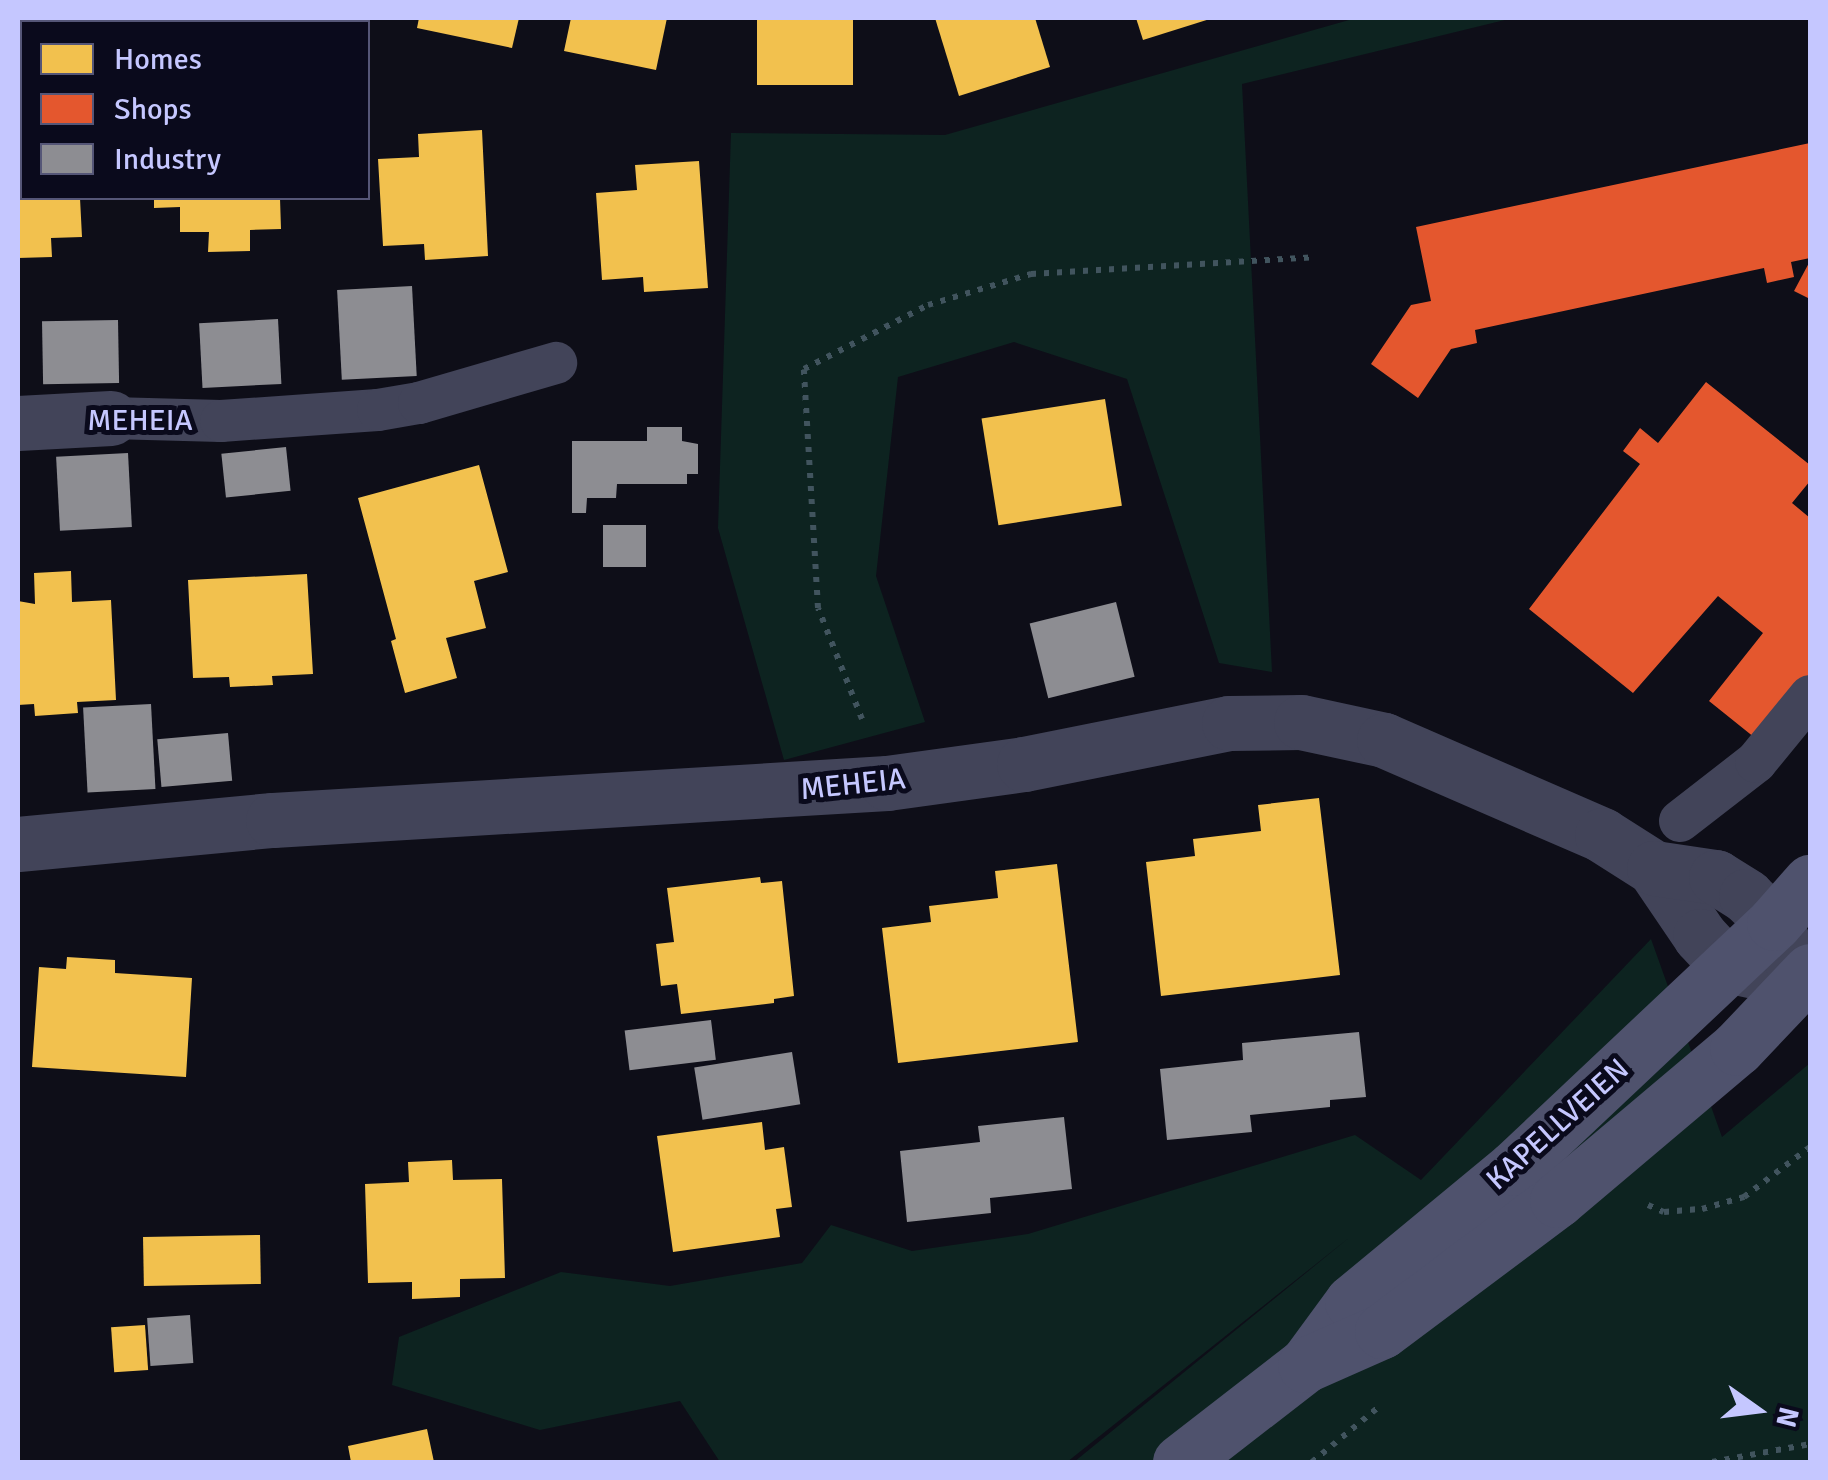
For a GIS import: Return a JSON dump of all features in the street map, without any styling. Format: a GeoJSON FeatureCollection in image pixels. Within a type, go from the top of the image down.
{"type":"FeatureCollection","features":[{"type":"Feature","properties":{"kind":"main road","name":"KAPELLVEIEN"},"geometry":{"type":"LineString","coordinates":[[1305,1366],[1352,1302],[1514,1168],[1774,922],[1810,882]]}},
{"type":"Feature","properties":{"kind":"main road","name":"KAPELLVEIEN"},"geometry":{"type":"LineString","coordinates":[[1180,1462],[1305,1366],[1382,1331],[1557,1200],[1738,1048],[1806,976]]}},
{"type":"Feature","properties":{"kind":"street","name":"MEHEIA"},"geometry":{"type":"LineString","coordinates":[[18,423],[112,418]]}},
{"type":"Feature","properties":{"kind":"street","name":"MEHEIA"},"geometry":{"type":"LineString","coordinates":[[18,844],[273,820],[887,783],[1024,764],[1229,723],[1265,720],[1326,724],[1384,740],[1602,835],[1654,868],[1700,936],[1727,965]]}},
{"type":"Feature","properties":{"kind":"street","name":"MEHEIA"},"geometry":{"type":"LineString","coordinates":[[1654,868],[1716,877],[1746,896],[1774,922],[1806,976]]}},
{"type":"Feature","properties":{"kind":"street"},"geometry":{"type":"LineString","coordinates":[[1727,965],[1806,976]]}},
{"type":"Feature","properties":{"kind":"lane","name":"MEHEIA"},"geometry":{"type":"LineString","coordinates":[[112,418],[221,422],[378,410],[419,403],[556,363]]}},
{"type":"Feature","properties":{"kind":"lane"},"geometry":{"type":"LineString","coordinates":[[1680,821],[1756,762],[1810,696]]}},
{"type":"Feature","properties":{"kind":"path"},"geometry":{"type":"LineString","coordinates":[[887,783],[818,608],[804,369],[928,305],[1031,274],[1314,257]]}},
{"type":"Feature","properties":{"kind":"path"},"geometry":{"type":"LineString","coordinates":[[1633,1199],[1664,1212],[1744,1197],[1810,1146]]}},
{"type":"Feature","properties":{"kind":"path"},"geometry":{"type":"LineString","coordinates":[[1712,1462],[1810,1444]]}},
{"type":"Feature","properties":{"kind":"green space"},"geometry":{"type":"Polygon","coordinates":[[[1356,18],[1513,18],[1242,84],[1272,672],[1219,663],[1127,379],[1014,342],[898,377],[876,576],[925,722],[784,760],[718,528],[731,133],[945,135],[1356,18]]]}},
{"type":"Feature","properties":{"kind":"green space"},"geometry":{"type":"Polygon","coordinates":[[[1651,939],[1722,1137],[1810,1063],[1810,1462],[1074,1462],[1350,1237],[1067,1462],[720,1462],[680,1401],[540,1430],[392,1385],[399,1337],[561,1272],[670,1286],[802,1263],[831,1225],[912,1251],[1028,1234],[1355,1135],[1421,1180],[1651,939]]]}},
{"type":"Feature","properties":{"kind":"building: Homes"},"geometry":{"type":"Polygon","coordinates":[[[419,18],[519,18],[512,48],[417,28],[419,18]]]}},
{"type":"Feature","properties":{"kind":"building: Homes"},"geometry":{"type":"Polygon","coordinates":[[[571,18],[667,18],[656,70],[564,51],[571,18]]]}},
{"type":"Feature","properties":{"kind":"building: Homes"},"geometry":{"type":"Polygon","coordinates":[[[757,18],[853,18],[853,85],[757,85],[757,18]]]}},
{"type":"Feature","properties":{"kind":"building: Homes"},"geometry":{"type":"Polygon","coordinates":[[[935,18],[1035,18],[1050,67],[959,96],[935,18]]]}},
{"type":"Feature","properties":{"kind":"building: Homes"},"geometry":{"type":"Polygon","coordinates":[[[1136,18],[1213,18],[1143,40],[1136,18]]]}},
{"type":"Feature","properties":{"kind":"building: Homes"},"geometry":{"type":"Polygon","coordinates":[[[482,130],[488,256],[425,260],[424,244],[383,246],[378,159],[419,157],[418,134],[482,130]]]}},
{"type":"Feature","properties":{"kind":"building: Homes"},"geometry":{"type":"Polygon","coordinates":[[[20,148],[20,200],[80,200],[82,237],[51,238],[52,257],[18,258],[20,148]]]}},
{"type":"Feature","properties":{"kind":"building: Homes"},"geometry":{"type":"Polygon","coordinates":[[[699,161],[708,288],[644,292],[643,277],[602,280],[596,193],[637,190],[635,165],[699,161]]]}},
{"type":"Feature","properties":{"kind":"building: Homes"},"geometry":{"type":"Polygon","coordinates":[[[154,200],[280,200],[281,229],[250,230],[250,251],[208,252],[209,232],[180,232],[180,207],[154,208],[154,200]]]}},
{"type":"Feature","properties":{"kind":"building: Homes"},"geometry":{"type":"Polygon","coordinates":[[[1105,399],[1122,506],[998,525],[982,419],[1105,399]]]}},
{"type":"Feature","properties":{"kind":"building: Homes"},"geometry":{"type":"Polygon","coordinates":[[[479,465],[508,572],[474,581],[486,628],[446,638],[457,678],[405,693],[391,641],[396,639],[358,498],[479,465]]]}},
{"type":"Feature","properties":{"kind":"building: Homes"},"geometry":{"type":"Polygon","coordinates":[[[71,571],[72,602],[111,600],[116,700],[77,702],[78,713],[35,716],[34,704],[18,705],[18,601],[35,604],[34,573],[71,571]]]}},
{"type":"Feature","properties":{"kind":"building: Homes"},"geometry":{"type":"Polygon","coordinates":[[[307,574],[313,674],[272,676],[273,685],[230,687],[229,677],[193,678],[188,580],[307,574]]]}},
{"type":"Feature","properties":{"kind":"building: Homes"},"geometry":{"type":"Polygon","coordinates":[[[1319,798],[1340,975],[1161,996],[1146,862],[1195,856],[1193,839],[1261,831],[1258,805],[1319,798]]]}},
{"type":"Feature","properties":{"kind":"building: Homes"},"geometry":{"type":"Polygon","coordinates":[[[1057,864],[1078,1042],[898,1063],[882,928],[931,922],[929,906],[998,898],[995,871],[1057,864]]]}},
{"type":"Feature","properties":{"kind":"building: Homes"},"geometry":{"type":"Polygon","coordinates":[[[760,877],[761,883],[782,881],[794,996],[774,999],[774,1003],[681,1014],[677,984],[661,986],[656,944],[674,942],[667,888],[760,877]]]}},
{"type":"Feature","properties":{"kind":"building: Homes"},"geometry":{"type":"Polygon","coordinates":[[[67,957],[115,960],[115,973],[192,978],[186,1077],[32,1067],[39,967],[66,969],[67,957]]]}},
{"type":"Feature","properties":{"kind":"building: Homes"},"geometry":{"type":"Polygon","coordinates":[[[762,1122],[765,1150],[784,1147],[792,1207],[776,1209],[780,1237],[673,1252],[657,1136],[762,1122]]]}},
{"type":"Feature","properties":{"kind":"building: Homes"},"geometry":{"type":"Polygon","coordinates":[[[452,1160],[453,1180],[502,1179],[505,1278],[460,1279],[460,1297],[412,1299],[412,1282],[368,1283],[365,1184],[409,1182],[408,1162],[452,1160]]]}},
{"type":"Feature","properties":{"kind":"building: Homes"},"geometry":{"type":"Polygon","coordinates":[[[260,1235],[261,1284],[144,1286],[143,1237],[260,1235]]]}},
{"type":"Feature","properties":{"kind":"building: Homes"},"geometry":{"type":"Polygon","coordinates":[[[145,1325],[148,1370],[114,1372],[111,1327],[145,1325]]]}},
{"type":"Feature","properties":{"kind":"building: Homes"},"geometry":{"type":"Polygon","coordinates":[[[427,1429],[434,1462],[351,1462],[348,1446],[427,1429]]]}},
{"type":"Feature","properties":{"kind":"building: Shops"},"geometry":{"type":"Polygon","coordinates":[[[1810,143],[1810,258],[1791,262],[1794,277],[1767,283],[1764,268],[1475,330],[1477,343],[1451,349],[1418,398],[1371,364],[1411,305],[1431,301],[1416,227],[1810,143]]]}},
{"type":"Feature","properties":{"kind":"building: Shops"},"geometry":{"type":"Polygon","coordinates":[[[1810,261],[1810,299],[1794,291],[1810,261]]]}},
{"type":"Feature","properties":{"kind":"building: Shops"},"geometry":{"type":"Polygon","coordinates":[[[1706,382],[1810,465],[1810,481],[1792,503],[1810,518],[1810,719],[1780,758],[1709,701],[1763,633],[1718,596],[1633,693],[1529,609],[1640,464],[1623,451],[1640,428],[1658,443],[1706,382]]]}},
{"type":"Feature","properties":{"kind":"building: Industry"},"geometry":{"type":"Polygon","coordinates":[[[412,286],[417,376],[342,380],[337,290],[412,286]]]}},
{"type":"Feature","properties":{"kind":"building: Industry"},"geometry":{"type":"Polygon","coordinates":[[[278,319],[281,384],[203,388],[199,323],[278,319]]]}},
{"type":"Feature","properties":{"kind":"building: Industry"},"geometry":{"type":"Polygon","coordinates":[[[118,320],[119,383],[43,384],[42,321],[118,320]]]}},
{"type":"Feature","properties":{"kind":"building: Industry"},"geometry":{"type":"Polygon","coordinates":[[[647,427],[682,427],[682,441],[698,444],[698,474],[687,474],[687,484],[617,484],[616,498],[587,498],[586,513],[572,513],[572,441],[647,441],[647,427]]]}},
{"type":"Feature","properties":{"kind":"building: Industry"},"geometry":{"type":"Polygon","coordinates":[[[286,447],[291,491],[226,498],[221,454],[286,447]]]}},
{"type":"Feature","properties":{"kind":"building: Industry"},"geometry":{"type":"Polygon","coordinates":[[[128,453],[132,527],[60,531],[56,457],[128,453]]]}},
{"type":"Feature","properties":{"kind":"building: Industry"},"geometry":{"type":"Polygon","coordinates":[[[603,525],[646,525],[646,567],[603,567],[603,525]]]}},
{"type":"Feature","properties":{"kind":"building: Industry"},"geometry":{"type":"Polygon","coordinates":[[[1116,602],[1135,677],[1048,698],[1030,624],[1116,602]]]}},
{"type":"Feature","properties":{"kind":"building: Industry"},"geometry":{"type":"Polygon","coordinates":[[[151,704],[155,789],[88,792],[83,708],[151,704]]]}},
{"type":"Feature","properties":{"kind":"building: Industry"},"geometry":{"type":"Polygon","coordinates":[[[228,733],[232,781],[161,787],[157,739],[228,733]]]}},
{"type":"Feature","properties":{"kind":"building: Industry"},"geometry":{"type":"Polygon","coordinates":[[[711,1020],[716,1060],[630,1070],[625,1031],[711,1020]]]}},
{"type":"Feature","properties":{"kind":"building: Industry"},"geometry":{"type":"Polygon","coordinates":[[[1359,1032],[1366,1097],[1330,1100],[1330,1107],[1250,1115],[1252,1132],[1167,1140],[1160,1069],[1243,1060],[1242,1043],[1359,1032]]]}},
{"type":"Feature","properties":{"kind":"building: Industry"},"geometry":{"type":"Polygon","coordinates":[[[792,1052],[800,1104],[703,1120],[694,1067],[792,1052]]]}},
{"type":"Feature","properties":{"kind":"building: Industry"},"geometry":{"type":"Polygon","coordinates":[[[1064,1117],[1072,1189],[990,1198],[991,1213],[907,1222],[900,1151],[980,1142],[978,1126],[1064,1117]]]}},
{"type":"Feature","properties":{"kind":"building: Industry"},"geometry":{"type":"Polygon","coordinates":[[[190,1315],[193,1363],[150,1366],[147,1318],[190,1315]]]}}]}
